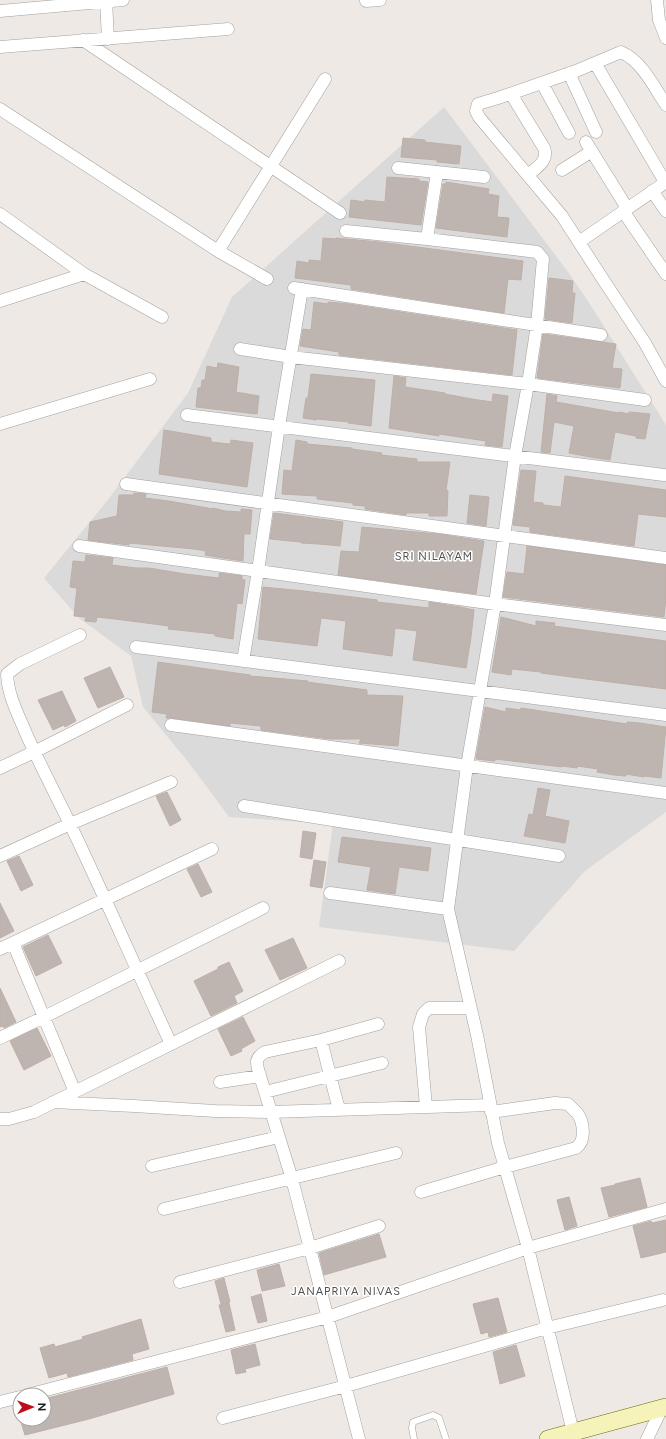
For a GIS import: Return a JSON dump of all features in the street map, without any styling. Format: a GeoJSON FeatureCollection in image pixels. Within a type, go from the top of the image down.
{"type":"FeatureCollection","features":[{"type":"Feature","properties":{"kind":"main road"},"geometry":{"type":"LineString","coordinates":[[561,1437],[664,1408]]}},
{"type":"Feature","properties":{"kind":"street"},"geometry":{"type":"LineString","coordinates":[[0,11],[124,0]]}},
{"type":"Feature","properties":{"kind":"street"},"geometry":{"type":"LineString","coordinates":[[366,1],[380,0]]}},
{"type":"Feature","properties":{"kind":"street"},"geometry":{"type":"LineString","coordinates":[[657,0],[660,20],[666,38]]}},
{"type":"Feature","properties":{"kind":"street"},"geometry":{"type":"LineString","coordinates":[[106,1],[108,39]]}},
{"type":"Feature","properties":{"kind":"street"},"geometry":{"type":"LineString","coordinates":[[0,48],[228,29]]}},
{"type":"Feature","properties":{"kind":"street"},"geometry":{"type":"LineString","coordinates":[[83,40],[340,213]]}},
{"type":"Feature","properties":{"kind":"street"},"geometry":{"type":"LineString","coordinates":[[666,105],[640,66],[628,55],[622,52],[542,83],[478,104],[476,111],[479,117],[562,216],[645,343],[666,380]]}},
{"type":"Feature","properties":{"kind":"street"},"geometry":{"type":"LineString","coordinates":[[578,242],[666,182],[595,63]]}},
{"type":"Feature","properties":{"kind":"street"},"geometry":{"type":"LineString","coordinates":[[569,73],[596,132]]}},
{"type":"Feature","properties":{"kind":"street"},"geometry":{"type":"LineString","coordinates":[[218,251],[325,79]]}},
{"type":"Feature","properties":{"kind":"street"},"geometry":{"type":"LineString","coordinates":[[542,83],[569,134]]}},
{"type":"Feature","properties":{"kind":"street"},"geometry":{"type":"LineString","coordinates":[[511,94],[546,153],[544,162],[528,175]]}},
{"type":"Feature","properties":{"kind":"street"},"geometry":{"type":"LineString","coordinates":[[0,109],[218,251],[267,279]]}},
{"type":"Feature","properties":{"kind":"street"},"geometry":{"type":"LineString","coordinates":[[562,170],[589,146],[625,210],[666,274]]}},
{"type":"Feature","properties":{"kind":"street"},"geometry":{"type":"LineString","coordinates":[[398,168],[484,178]]}},
{"type":"Feature","properties":{"kind":"street"},"geometry":{"type":"LineString","coordinates":[[427,239],[437,172]]}},
{"type":"Feature","properties":{"kind":"street"},"geometry":{"type":"LineString","coordinates":[[652,191],[666,211]]}},
{"type":"Feature","properties":{"kind":"street"},"geometry":{"type":"LineString","coordinates":[[0,214],[84,274],[162,317]]}},
{"type":"Feature","properties":{"kind":"street"},"geometry":{"type":"LineString","coordinates":[[346,231],[537,252],[543,259],[528,384],[515,456],[495,604],[467,766],[448,909],[477,1035],[490,1108],[548,1328],[561,1437]]}},
{"type":"Feature","properties":{"kind":"street"},"geometry":{"type":"LineString","coordinates":[[0,301],[84,274]]}},
{"type":"Feature","properties":{"kind":"street"},"geometry":{"type":"LineString","coordinates":[[243,661],[291,357],[298,288],[601,335]]}},
{"type":"Feature","properties":{"kind":"street"},"geometry":{"type":"LineString","coordinates":[[240,349],[291,357],[528,384],[645,400]]}},
{"type":"Feature","properties":{"kind":"street"},"geometry":{"type":"LineString","coordinates":[[0,424],[150,379]]}},
{"type":"Feature","properties":{"kind":"street"},"geometry":{"type":"LineString","coordinates":[[188,414],[664,475]]}},
{"type":"Feature","properties":{"kind":"street"},"geometry":{"type":"LineString","coordinates":[[126,484],[666,558]]}},
{"type":"Feature","properties":{"kind":"street"},"geometry":{"type":"LineString","coordinates":[[79,546],[495,604],[666,625]]}},
{"type":"Feature","properties":{"kind":"street"},"geometry":{"type":"LineString","coordinates":[[80,635],[20,664],[7,674],[8,686],[11,699],[34,752],[106,899],[171,1044]]}},
{"type":"Feature","properties":{"kind":"street"},"geometry":{"type":"LineString","coordinates":[[136,647],[666,715]]}},
{"type":"Feature","properties":{"kind":"street"},"geometry":{"type":"LineString","coordinates":[[0,768],[127,705]]}},
{"type":"Feature","properties":{"kind":"street"},"geometry":{"type":"LineString","coordinates":[[171,725],[666,793]]}},
{"type":"Feature","properties":{"kind":"street"},"geometry":{"type":"LineString","coordinates":[[0,856],[70,824],[171,782]]}},
{"type":"Feature","properties":{"kind":"street"},"geometry":{"type":"LineString","coordinates":[[244,806],[559,856]]}},
{"type":"Feature","properties":{"kind":"street"},"geometry":{"type":"LineString","coordinates":[[0,949],[212,849]]}},
{"type":"Feature","properties":{"kind":"street"},"geometry":{"type":"LineString","coordinates":[[330,892],[448,909]]}},
{"type":"Feature","properties":{"kind":"street"},"geometry":{"type":"LineString","coordinates":[[0,1038],[263,908]]}},
{"type":"Feature","properties":{"kind":"street"},"geometry":{"type":"LineString","coordinates":[[13,943],[75,1092]]}},
{"type":"Feature","properties":{"kind":"street"},"geometry":{"type":"LineString","coordinates":[[0,1119],[9,1119],[34,1112],[339,961]]}},
{"type":"Feature","properties":{"kind":"street"},"geometry":{"type":"LineString","coordinates":[[426,1107],[420,1027],[422,1014],[429,1008],[470,1008]]}},
{"type":"Feature","properties":{"kind":"street"},"geometry":{"type":"LineString","coordinates":[[359,1439],[292,1179],[257,1064],[259,1055],[265,1052],[321,1040],[378,1024]]}},
{"type":"Feature","properties":{"kind":"street"},"geometry":{"type":"LineString","coordinates":[[321,1040],[339,1110]]}},
{"type":"Feature","properties":{"kind":"street"},"geometry":{"type":"LineString","coordinates":[[265,1092],[382,1064]]}},
{"type":"Feature","properties":{"kind":"street"},"geometry":{"type":"LineString","coordinates":[[220,1082],[260,1076]]}},
{"type":"Feature","properties":{"kind":"street"},"geometry":{"type":"LineString","coordinates":[[53,1102],[215,1111],[271,1112],[426,1107],[490,1108],[564,1103],[568,1104],[578,1114],[582,1126],[583,1140],[576,1148],[421,1192]]}},
{"type":"Feature","properties":{"kind":"street"},"geometry":{"type":"LineString","coordinates":[[152,1166],[279,1137]]}},
{"type":"Feature","properties":{"kind":"street"},"geometry":{"type":"LineString","coordinates":[[164,1209],[396,1153]]}},
{"type":"Feature","properties":{"kind":"street"},"geometry":{"type":"LineString","coordinates":[[52,1389],[328,1317],[528,1248],[666,1209]]}},
{"type":"Feature","properties":{"kind":"street"},"geometry":{"type":"LineString","coordinates":[[180,1282],[310,1248],[379,1226]]}},
{"type":"Feature","properties":{"kind":"street"},"geometry":{"type":"LineString","coordinates":[[223,1418],[346,1386],[548,1328],[663,1300]]}},
{"type":"Feature","properties":{"kind":"street"},"geometry":{"type":"LineString","coordinates":[[0,1402],[12,1399]]}},
{"type":"Feature","properties":{"kind":"street"},"geometry":{"type":"LineString","coordinates":[[648,1439],[664,1408]]}},
{"type":"Feature","properties":{"kind":"lane"},"geometry":{"type":"LineString","coordinates":[[414,1439],[412,1428],[413,1422],[433,1415],[439,1418],[446,1439]]}},
{"type":"Feature","properties":{"kind":"shaded area"},"geometry":{"type":"Polygon","coordinates":[[[444,107],[568,272],[666,425],[666,812],[585,871],[514,951],[319,927],[333,824],[229,817],[189,763],[143,707],[131,656],[79,618],[44,578],[107,501],[188,393],[232,297],[444,107]]]}},
{"type":"Feature","properties":{"kind":"building"},"geometry":{"type":"Polygon","coordinates":[[[403,138],[461,146],[459,164],[437,162],[437,160],[401,157],[403,138]]]}},
{"type":"Feature","properties":{"kind":"building"},"geometry":{"type":"Polygon","coordinates":[[[387,177],[419,179],[419,181],[428,182],[421,225],[349,217],[351,200],[385,202],[387,177]]]}},
{"type":"Feature","properties":{"kind":"building"},"geometry":{"type":"Polygon","coordinates":[[[446,182],[489,189],[488,194],[499,196],[497,217],[509,218],[507,237],[436,228],[443,184],[446,184],[446,182]]]}},
{"type":"Feature","properties":{"kind":"building"},"geometry":{"type":"Polygon","coordinates":[[[323,238],[379,242],[523,261],[521,280],[508,279],[504,313],[351,289],[351,285],[295,278],[297,261],[309,263],[309,260],[321,261],[323,238]]]}},
{"type":"Feature","properties":{"kind":"building"},"geometry":{"type":"Polygon","coordinates":[[[549,278],[573,281],[572,293],[575,293],[572,323],[545,319],[549,278]]]}},
{"type":"Feature","properties":{"kind":"building"},"geometry":{"type":"Polygon","coordinates":[[[314,302],[349,304],[517,330],[512,375],[339,355],[339,352],[300,346],[303,329],[311,330],[314,302]]]}},
{"type":"Feature","properties":{"kind":"building"},"geometry":{"type":"Polygon","coordinates":[[[543,334],[616,344],[612,368],[622,369],[620,388],[537,378],[543,334]]]}},
{"type":"Feature","properties":{"kind":"building"},"geometry":{"type":"Polygon","coordinates":[[[218,363],[239,367],[236,392],[259,396],[257,414],[196,407],[198,388],[201,388],[202,380],[205,380],[207,366],[217,368],[218,363]]]}},
{"type":"Feature","properties":{"kind":"building"},"geometry":{"type":"Polygon","coordinates":[[[311,374],[375,380],[371,426],[348,423],[349,422],[303,418],[306,398],[308,398],[311,374]]]}},
{"type":"Feature","properties":{"kind":"building"},"geometry":{"type":"Polygon","coordinates":[[[394,376],[406,378],[405,387],[472,399],[492,402],[493,394],[508,396],[502,447],[485,445],[486,441],[439,434],[439,436],[389,428],[394,376]]]}},
{"type":"Feature","properties":{"kind":"building"},"geometry":{"type":"Polygon","coordinates":[[[547,394],[557,396],[556,402],[619,413],[629,414],[629,412],[650,414],[645,439],[615,432],[610,460],[590,457],[569,453],[574,426],[554,422],[550,453],[541,452],[547,394]]]}},
{"type":"Feature","properties":{"kind":"building"},"geometry":{"type":"Polygon","coordinates":[[[164,430],[211,438],[211,442],[230,444],[231,440],[253,443],[247,487],[159,474],[164,430]]]}},
{"type":"Feature","properties":{"kind":"building"},"geometry":{"type":"Polygon","coordinates":[[[296,440],[307,442],[307,444],[352,448],[382,453],[381,455],[417,459],[417,462],[450,462],[446,490],[448,491],[447,516],[429,516],[429,513],[406,513],[406,515],[365,509],[365,506],[353,505],[353,503],[317,499],[317,496],[282,494],[284,470],[292,471],[296,440]]]}},
{"type":"Feature","properties":{"kind":"building"},"geometry":{"type":"Polygon","coordinates":[[[521,470],[536,471],[533,502],[561,507],[565,476],[666,490],[666,517],[638,514],[634,546],[530,532],[530,527],[513,525],[521,470]]]}},
{"type":"Feature","properties":{"kind":"building"},"geometry":{"type":"Polygon","coordinates":[[[134,493],[146,494],[145,498],[225,511],[241,512],[241,509],[252,510],[250,534],[244,534],[243,561],[205,555],[206,551],[194,549],[129,543],[129,545],[88,540],[90,522],[117,516],[119,495],[133,495],[134,493]]]}},
{"type":"Feature","properties":{"kind":"building"},"geometry":{"type":"Polygon","coordinates":[[[470,495],[489,497],[486,526],[467,523],[470,495]]]}},
{"type":"Feature","properties":{"kind":"building"},"geometry":{"type":"Polygon","coordinates":[[[274,513],[343,522],[340,546],[270,539],[274,513]]]}},
{"type":"Feature","properties":{"kind":"building"},"geometry":{"type":"Polygon","coordinates":[[[362,527],[438,534],[484,541],[476,594],[338,575],[341,551],[359,552],[362,527]]]}},
{"type":"Feature","properties":{"kind":"building"},"geometry":{"type":"Polygon","coordinates":[[[527,546],[666,565],[666,597],[664,617],[503,597],[507,572],[524,574],[527,546]]]}},
{"type":"Feature","properties":{"kind":"building"},"geometry":{"type":"Polygon","coordinates":[[[86,555],[113,558],[112,565],[149,568],[219,578],[219,573],[242,576],[242,579],[245,580],[242,604],[237,603],[233,639],[215,636],[215,634],[168,629],[169,626],[97,617],[96,622],[85,621],[86,617],[74,616],[77,588],[70,587],[73,561],[85,562],[86,555]]]}},
{"type":"Feature","properties":{"kind":"building"},"geometry":{"type":"Polygon","coordinates":[[[263,587],[377,600],[377,602],[429,608],[429,602],[474,610],[466,668],[413,660],[417,631],[395,628],[392,656],[343,649],[346,621],[321,618],[317,646],[258,639],[263,587]]]}},
{"type":"Feature","properties":{"kind":"building"},"geometry":{"type":"Polygon","coordinates":[[[501,617],[536,626],[536,621],[555,623],[554,626],[666,641],[666,689],[512,669],[511,675],[492,672],[501,617]]]}},
{"type":"Feature","properties":{"kind":"building"},"geometry":{"type":"Polygon","coordinates":[[[158,662],[250,676],[308,681],[307,682],[367,690],[367,695],[403,696],[398,746],[359,743],[361,739],[330,739],[261,730],[261,726],[230,723],[230,726],[166,718],[167,714],[152,712],[158,662]]]}},
{"type":"Feature","properties":{"kind":"building"},"geometry":{"type":"Polygon","coordinates":[[[110,667],[124,697],[98,708],[84,678],[110,667]]]}},
{"type":"Feature","properties":{"kind":"building"},"geometry":{"type":"Polygon","coordinates":[[[62,691],[76,721],[65,727],[64,725],[53,730],[38,700],[62,691]]]}},
{"type":"Feature","properties":{"kind":"building"},"geometry":{"type":"Polygon","coordinates":[[[485,707],[506,712],[506,708],[521,710],[521,708],[627,724],[627,722],[666,727],[661,778],[626,774],[626,776],[614,775],[597,772],[598,769],[577,766],[577,768],[562,767],[495,759],[495,761],[476,759],[485,707]]]}},
{"type":"Feature","properties":{"kind":"building"},"geometry":{"type":"Polygon","coordinates":[[[538,788],[550,790],[545,816],[569,821],[565,843],[524,836],[529,814],[533,815],[538,788]]]}},
{"type":"Feature","properties":{"kind":"building"},"geometry":{"type":"Polygon","coordinates":[[[167,792],[181,820],[170,826],[156,796],[167,792]]]}},
{"type":"Feature","properties":{"kind":"building"},"geometry":{"type":"Polygon","coordinates":[[[303,831],[316,833],[312,859],[300,857],[303,831]]]}},
{"type":"Feature","properties":{"kind":"building"},"geometry":{"type":"Polygon","coordinates":[[[342,837],[431,848],[428,871],[399,867],[395,894],[367,890],[371,867],[338,862],[342,837]]]}},
{"type":"Feature","properties":{"kind":"building"},"geometry":{"type":"Polygon","coordinates":[[[19,856],[33,885],[21,891],[7,861],[19,856]]]}},
{"type":"Feature","properties":{"kind":"building"},"geometry":{"type":"Polygon","coordinates":[[[314,860],[326,862],[322,888],[310,886],[314,860]]]}},
{"type":"Feature","properties":{"kind":"building"},"geometry":{"type":"Polygon","coordinates":[[[198,864],[212,892],[201,897],[187,869],[198,864]]]}},
{"type":"Feature","properties":{"kind":"building"},"geometry":{"type":"Polygon","coordinates":[[[0,903],[14,931],[0,938],[0,903]]]}},
{"type":"Feature","properties":{"kind":"building"},"geometry":{"type":"Polygon","coordinates":[[[48,935],[62,963],[36,976],[23,947],[48,935]]]}},
{"type":"Feature","properties":{"kind":"building"},"geometry":{"type":"Polygon","coordinates":[[[293,938],[307,968],[280,980],[265,950],[293,938]]]}},
{"type":"Feature","properties":{"kind":"building"},"geometry":{"type":"Polygon","coordinates":[[[229,962],[243,991],[234,996],[237,1003],[211,1016],[194,981],[229,962]]]}},
{"type":"Feature","properties":{"kind":"building"},"geometry":{"type":"Polygon","coordinates":[[[0,988],[16,1022],[4,1028],[3,1026],[0,1027],[0,988]]]}},
{"type":"Feature","properties":{"kind":"building"},"geometry":{"type":"Polygon","coordinates":[[[243,1017],[255,1041],[241,1049],[242,1051],[231,1056],[218,1029],[243,1017]]]}},
{"type":"Feature","properties":{"kind":"building"},"geometry":{"type":"Polygon","coordinates":[[[37,1028],[51,1056],[24,1070],[10,1041],[37,1028]]]}},
{"type":"Feature","properties":{"kind":"building"},"geometry":{"type":"Polygon","coordinates":[[[640,1178],[647,1207],[609,1217],[601,1188],[640,1178]]]}},
{"type":"Feature","properties":{"kind":"building"},"geometry":{"type":"Polygon","coordinates":[[[569,1197],[577,1226],[565,1230],[557,1200],[569,1197]]]}},
{"type":"Feature","properties":{"kind":"building"},"geometry":{"type":"Polygon","coordinates":[[[666,1220],[666,1252],[641,1258],[633,1226],[651,1221],[652,1223],[666,1220]]]}},
{"type":"Feature","properties":{"kind":"building"},"geometry":{"type":"Polygon","coordinates":[[[379,1234],[386,1257],[324,1275],[319,1253],[379,1234]]]}},
{"type":"Feature","properties":{"kind":"building"},"geometry":{"type":"Polygon","coordinates":[[[279,1264],[285,1286],[262,1291],[257,1270],[279,1264]]]}},
{"type":"Feature","properties":{"kind":"building"},"geometry":{"type":"Polygon","coordinates":[[[224,1278],[230,1302],[221,1304],[215,1281],[224,1278]]]}},
{"type":"Feature","properties":{"kind":"building"},"geometry":{"type":"Polygon","coordinates":[[[261,1294],[267,1321],[258,1323],[251,1297],[261,1294]]]}},
{"type":"Feature","properties":{"kind":"building"},"geometry":{"type":"Polygon","coordinates":[[[498,1298],[507,1332],[489,1337],[488,1332],[481,1334],[473,1304],[498,1298]]]}},
{"type":"Feature","properties":{"kind":"building"},"geometry":{"type":"Polygon","coordinates":[[[229,1303],[235,1330],[226,1332],[219,1305],[229,1303]]]}},
{"type":"Feature","properties":{"kind":"building"},"geometry":{"type":"Polygon","coordinates":[[[141,1319],[149,1349],[132,1354],[133,1360],[68,1377],[67,1373],[49,1378],[40,1348],[54,1344],[55,1347],[83,1339],[82,1337],[141,1319]]]}},
{"type":"Feature","properties":{"kind":"building"},"geometry":{"type":"Polygon","coordinates":[[[255,1344],[260,1365],[245,1369],[246,1372],[236,1374],[231,1350],[255,1344]]]}},
{"type":"Feature","properties":{"kind":"building"},"geometry":{"type":"Polygon","coordinates":[[[516,1345],[525,1376],[500,1384],[493,1352],[516,1345]]]}},
{"type":"Feature","properties":{"kind":"building"},"geometry":{"type":"Polygon","coordinates":[[[167,1367],[174,1394],[89,1419],[25,1435],[22,1427],[52,1427],[52,1397],[167,1367]]]}},
{"type":"Feature","properties":{"kind":"district","name":"SRI NILAYAM"},"geometry":{"type":"Point","coordinates":[434,556]}},
{"type":"Feature","properties":{"kind":"district","name":"JANAPRIYA NIVAS"},"geometry":{"type":"Point","coordinates":[346,1291]}}]}
